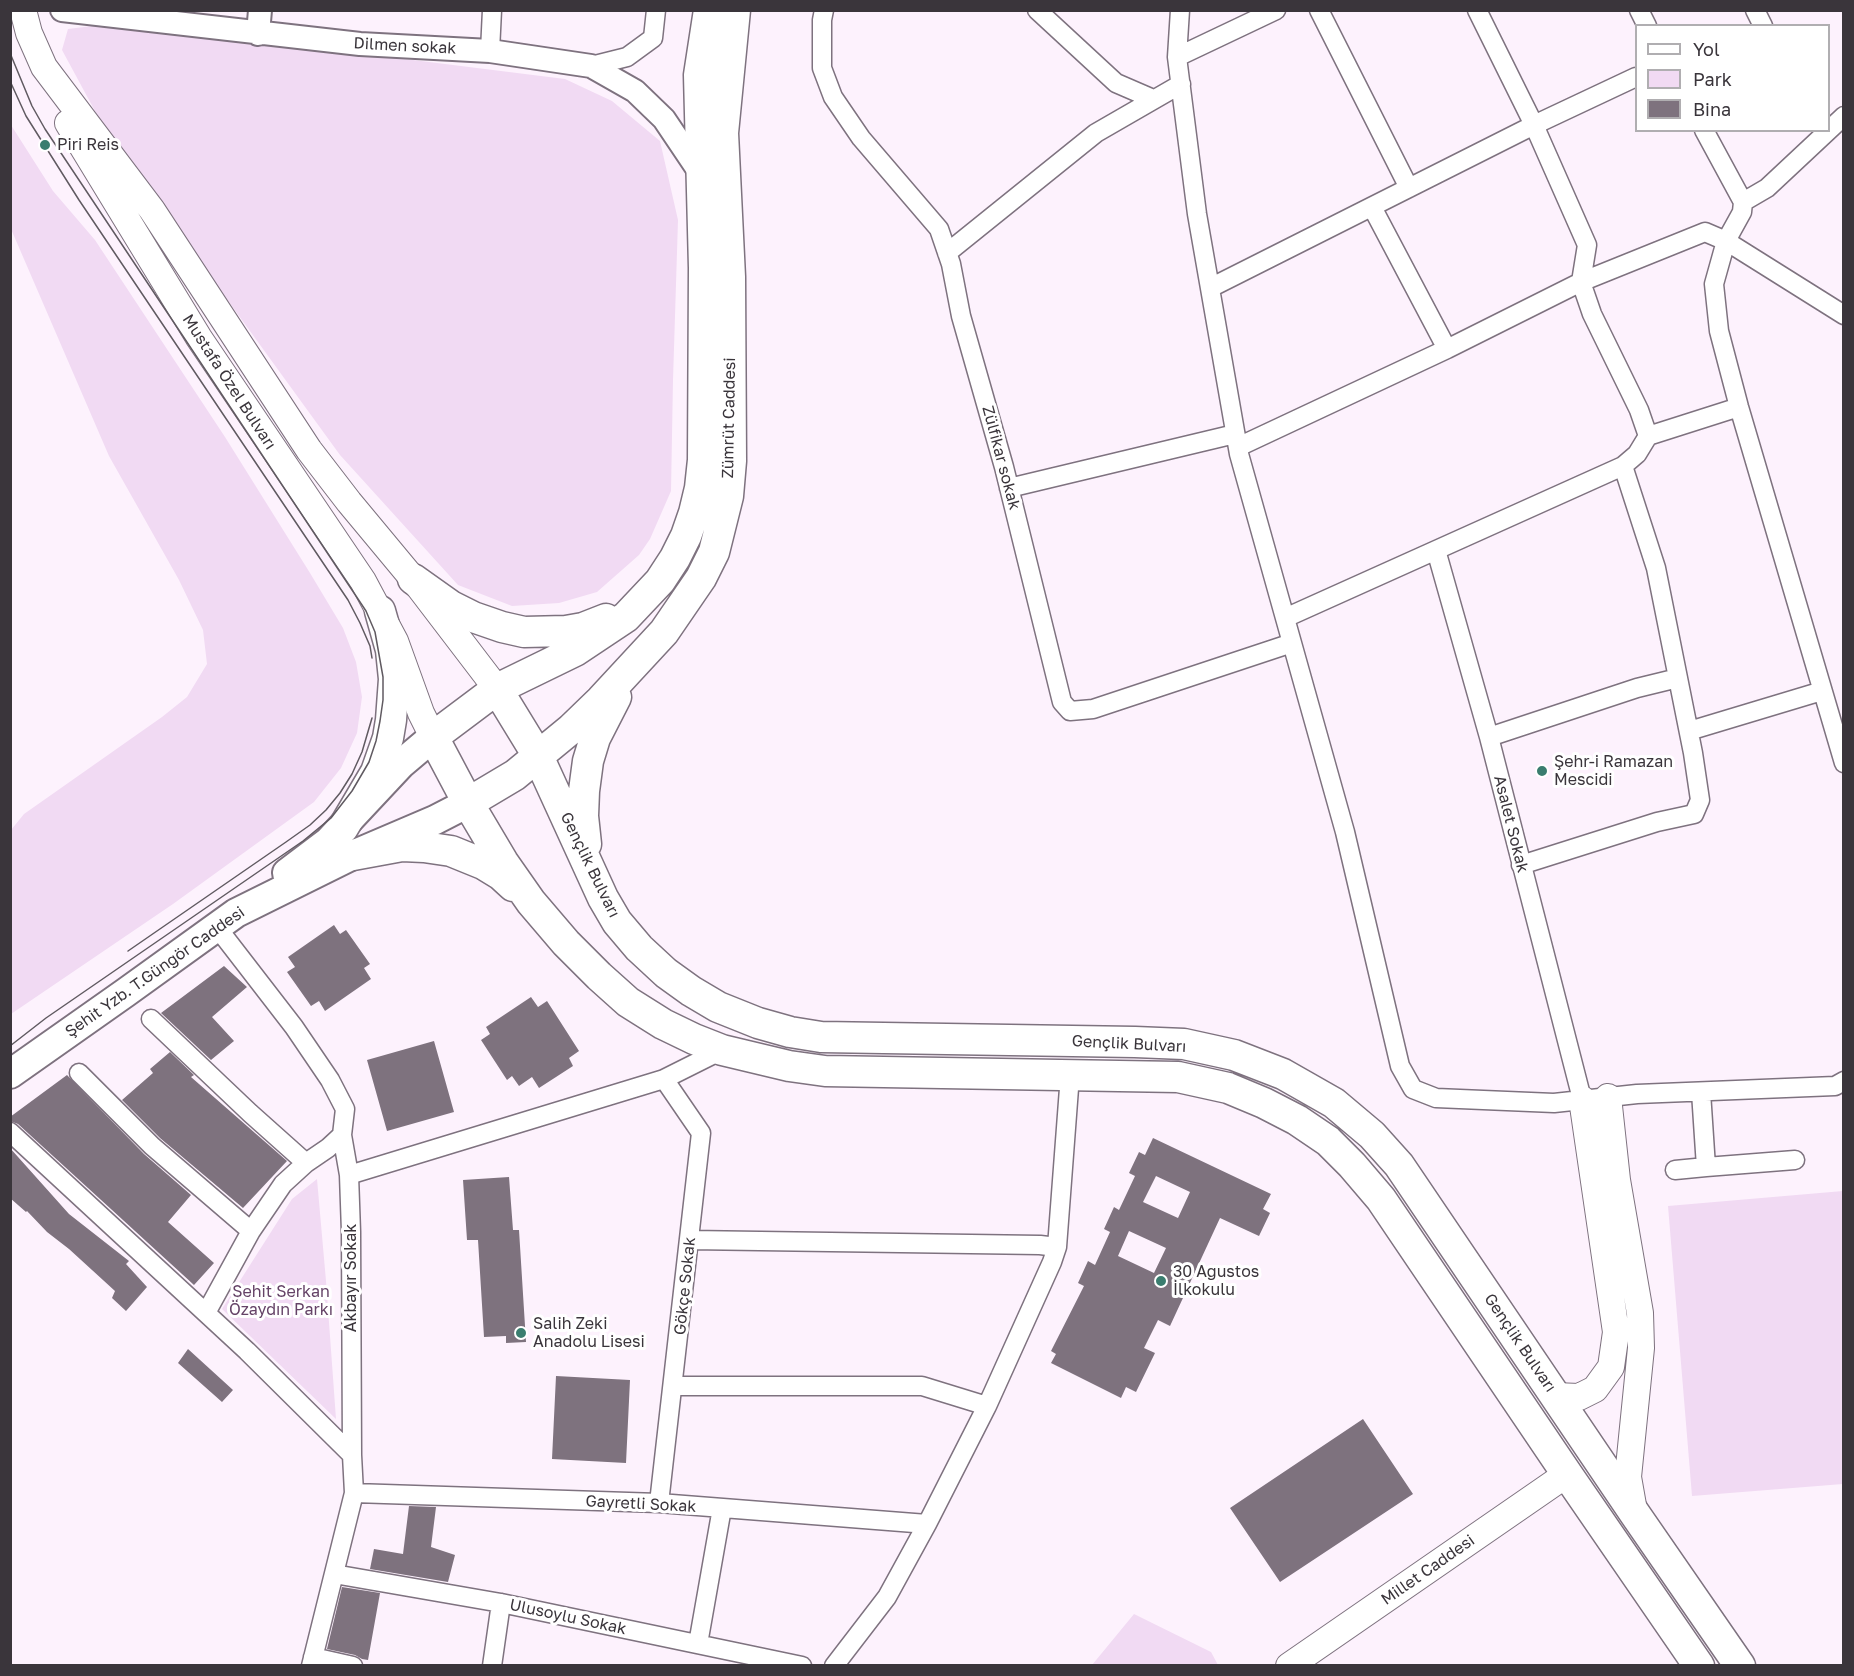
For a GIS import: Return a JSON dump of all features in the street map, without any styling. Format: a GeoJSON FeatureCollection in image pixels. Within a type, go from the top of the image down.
{"type":"FeatureCollection","features":[{"type":"Feature","properties":{"kind":"highway"},"geometry":{"type":"LineString","coordinates":[[433,737],[496,689],[575,651],[613,627],[634,610],[660,581],[675,558],[688,529],[700,488],[704,460],[704,280],[699,75],[709,10]]}},
{"type":"Feature","properties":{"kind":"highway","name":"Zümrüt Caddesi"},"geometry":{"type":"LineString","coordinates":[[468,803],[514,775],[538,756],[579,722],[636,665],[664,632],[701,578],[714,552],[728,496],[731,461],[730,277],[723,133],[735,10]]}},
{"type":"Feature","properties":{"kind":"highway"},"geometry":{"type":"LineString","coordinates":[[413,579],[451,606],[473,617],[524,632],[545,633],[583,628],[606,619],[624,609],[660,581]]}},
{"type":"Feature","properties":{"kind":"highway"},"geometry":{"type":"LineString","coordinates":[[380,611],[391,650],[394,679],[391,720],[388,738],[348,842],[451,851],[483,864],[501,875],[531,902]]}},
{"type":"Feature","properties":{"kind":"highway"},"geometry":{"type":"LineString","coordinates":[[603,898],[591,866],[585,840],[583,816],[588,761],[595,738],[612,704],[636,665]]}},
{"type":"Feature","properties":{"kind":"highway","name":"Gençlik Bulvarı"},"geometry":{"type":"LineString","coordinates":[[496,689],[538,756],[603,898],[617,922],[639,948],[666,973],[718,1007],[758,1023],[790,1032],[821,1037],[1184,1044],[1234,1055],[1283,1074],[1334,1103],[1372,1136],[1400,1165],[1635,1514],[1740,1665]]}},
{"type":"Feature","properties":{"kind":"highway","name":"Gençlik Bulvarı"},"geometry":{"type":"LineString","coordinates":[[433,737],[503,862],[531,902],[598,976],[628,1002],[663,1024],[693,1039],[722,1050],[789,1066],[825,1071],[1178,1077],[1228,1088],[1264,1103],[1297,1120],[1328,1141],[1353,1165],[1382,1199],[1699,1665]]}},
{"type":"Feature","properties":{"kind":"main road"},"geometry":{"type":"LineString","coordinates":[[23,11],[29,33],[44,67],[152,210],[309,450],[413,579],[496,689]]}},
{"type":"Feature","properties":{"kind":"main road","name":"Mustafa Özel Bulvarı"},"geometry":{"type":"LineString","coordinates":[[10,35],[27,55],[199,338],[363,581],[395,641],[421,713],[433,737]]}},
{"type":"Feature","properties":{"kind":"main road"},"geometry":{"type":"LineString","coordinates":[[348,842],[402,764],[433,737]]}},
{"type":"Feature","properties":{"kind":"main road","name":"Şehit Yzb. T.Güngör Caddesi"},"geometry":{"type":"LineString","coordinates":[[10,1074],[226,920],[348,842],[435,820],[468,803]]}},
{"type":"Feature","properties":{"kind":"main road"},"geometry":{"type":"LineString","coordinates":[[10,1053],[97,1013]]}},
{"type":"Feature","properties":{"kind":"main road"},"geometry":{"type":"LineString","coordinates":[[1608,1097],[1617,1180],[1640,1313],[1641,1348],[1628,1477],[1635,1514]]}},
{"type":"Feature","properties":{"kind":"main road"},"geometry":{"type":"LineString","coordinates":[[1555,1395],[1579,1397],[1595,1389],[1611,1367],[1616,1332],[1582,1099]]}},
{"type":"Feature","properties":{"kind":"main road","name":"Millet Caddesi"},"geometry":{"type":"LineString","coordinates":[[1289,1665],[1567,1474]]}},
{"type":"Feature","properties":{"kind":"street"},"geometry":{"type":"LineString","coordinates":[[23,11],[30,10]]}},
{"type":"Feature","properties":{"kind":"street","name":"Dilmen sokak"},"geometry":{"type":"LineString","coordinates":[[62,10],[360,44],[490,51],[591,66],[635,91],[664,119],[701,174]]}},
{"type":"Feature","properties":{"kind":"street"},"geometry":{"type":"LineString","coordinates":[[258,34],[260,10]]}},
{"type":"Feature","properties":{"kind":"street"},"geometry":{"type":"LineString","coordinates":[[490,51],[492,10]]}},
{"type":"Feature","properties":{"kind":"street"},"geometry":{"type":"LineString","coordinates":[[591,66],[627,57],[653,39],[656,10]]}},
{"type":"Feature","properties":{"kind":"street","name":"Zülfikar sokak"},"geometry":{"type":"LineString","coordinates":[[824,10],[822,68],[833,98],[861,138],[939,229],[951,264],[961,316],[1009,488],[1062,702],[1070,711],[1093,709],[1292,643]]}},
{"type":"Feature","properties":{"kind":"street"},"geometry":{"type":"LineString","coordinates":[[1037,10],[1116,83],[1153,99]]}},
{"type":"Feature","properties":{"kind":"street"},"geometry":{"type":"LineString","coordinates":[[1180,10],[1177,57],[1197,214],[1237,441],[1345,832],[1400,1066],[1413,1089],[1436,1098],[1554,1102],[1608,1097],[1834,1086],[1844,1081]]}},
{"type":"Feature","properties":{"kind":"street"},"geometry":{"type":"LineString","coordinates":[[1177,57],[1276,10]]}},
{"type":"Feature","properties":{"kind":"street"},"geometry":{"type":"LineString","coordinates":[[1319,10],[1409,188]]}},
{"type":"Feature","properties":{"kind":"street"},"geometry":{"type":"LineString","coordinates":[[1477,10],[1534,125],[1587,245],[1581,282],[1592,314],[1639,410],[1648,436]]}},
{"type":"Feature","properties":{"kind":"street"},"geometry":{"type":"LineString","coordinates":[[1639,10],[1646,24]]}},
{"type":"Feature","properties":{"kind":"street"},"geometry":{"type":"LineString","coordinates":[[1755,10],[1762,24]]}},
{"type":"Feature","properties":{"kind":"street"},"geometry":{"type":"LineString","coordinates":[[1210,288],[1534,125],[1635,77]]}},
{"type":"Feature","properties":{"kind":"street"},"geometry":{"type":"LineString","coordinates":[[947,253],[1096,133],[1181,84]]}},
{"type":"Feature","properties":{"kind":"street"},"geometry":{"type":"LineString","coordinates":[[1743,202],[1767,188],[1837,126]]}},
{"type":"Feature","properties":{"kind":"street"},"geometry":{"type":"LineString","coordinates":[[1705,132],[1743,202],[1742,212],[1726,241],[1714,284],[1719,331],[1739,407],[1844,763]]}},
{"type":"Feature","properties":{"kind":"street"},"geometry":{"type":"LineString","coordinates":[[1372,207],[1447,349]]}},
{"type":"Feature","properties":{"kind":"street"},"geometry":{"type":"LineString","coordinates":[[1009,488],[1237,441],[1447,349],[1581,282],[1705,232],[1726,241],[1844,315]]}},
{"type":"Feature","properties":{"kind":"street"},"geometry":{"type":"LineString","coordinates":[[1285,618],[1623,466],[1637,454],[1648,436],[1739,407]]}},
{"type":"Feature","properties":{"kind":"street"},"geometry":{"type":"LineString","coordinates":[[1521,865],[1658,822],[1694,814],[1700,800],[1689,731],[1656,568],[1623,466]]}},
{"type":"Feature","properties":{"kind":"street","name":"Asalet Sokak"},"geometry":{"type":"LineString","coordinates":[[1437,550],[1489,737],[1582,1099]]}},
{"type":"Feature","properties":{"kind":"street"},"geometry":{"type":"LineString","coordinates":[[1489,737],[1636,688],[1678,678]]}},
{"type":"Feature","properties":{"kind":"street"},"geometry":{"type":"LineString","coordinates":[[1689,731],[1822,691]]}},
{"type":"Feature","properties":{"kind":"street","name":"Akbayır Sokak"},"geometry":{"type":"LineString","coordinates":[[226,920],[330,1080],[345,1109],[342,1135],[349,1175],[351,1232],[354,1492],[312,1661]]}},
{"type":"Feature","properties":{"kind":"street"},"geometry":{"type":"LineString","coordinates":[[151,1019],[306,1163]]}},
{"type":"Feature","properties":{"kind":"street"},"geometry":{"type":"LineString","coordinates":[[349,1175],[664,1078],[722,1050]]}},
{"type":"Feature","properties":{"kind":"street"},"geometry":{"type":"LineString","coordinates":[[79,1073],[152,1146],[250,1231]]}},
{"type":"Feature","properties":{"kind":"street"},"geometry":{"type":"LineString","coordinates":[[834,1665],[887,1597],[927,1524],[987,1406],[1052,1262],[1057,1247],[1070,1075]]}},
{"type":"Feature","properties":{"kind":"street","name":"Gökçe Sokak"},"geometry":{"type":"LineString","coordinates":[[659,1503],[701,1133],[664,1078]]}},
{"type":"Feature","properties":{"kind":"street"},"geometry":{"type":"LineString","coordinates":[[1701,1092],[1706,1167]]}},
{"type":"Feature","properties":{"kind":"street"},"geometry":{"type":"LineString","coordinates":[[10,1132],[247,1351],[352,1455]]}},
{"type":"Feature","properties":{"kind":"street"},"geometry":{"type":"LineString","coordinates":[[206,1313],[250,1231],[283,1184],[342,1135]]}},
{"type":"Feature","properties":{"kind":"street"},"geometry":{"type":"LineString","coordinates":[[1675,1170],[1796,1160]]}},
{"type":"Feature","properties":{"kind":"street"},"geometry":{"type":"LineString","coordinates":[[690,1240],[1057,1247]]}},
{"type":"Feature","properties":{"kind":"street"},"geometry":{"type":"LineString","coordinates":[[674,1386],[922,1386],[987,1406]]}},
{"type":"Feature","properties":{"kind":"street","name":"Gayretli Sokak"},"geometry":{"type":"LineString","coordinates":[[354,1492],[659,1503],[927,1524]]}},
{"type":"Feature","properties":{"kind":"street"},"geometry":{"type":"LineString","coordinates":[[698,1644],[722,1508]]}},
{"type":"Feature","properties":{"kind":"street","name":"Ulusoylu Sokak"},"geometry":{"type":"LineString","coordinates":[[334,1574],[501,1604],[802,1665]]}},
{"type":"Feature","properties":{"kind":"street"},"geometry":{"type":"LineString","coordinates":[[492,1665],[501,1604]]}},
{"type":"Feature","properties":{"kind":"street"},"geometry":{"type":"LineString","coordinates":[[312,1661],[353,1665]]}},
{"type":"Feature","properties":{"kind":"green space"},"geometry":{"type":"Polygon","coordinates":[[[100,25],[565,79],[612,101],[660,141],[678,220],[671,491],[650,539],[639,555],[597,592],[559,603],[512,606],[458,585],[340,455],[109,137],[62,50],[68,29],[100,25]]]}},
{"type":"Feature","properties":{"kind":"green space"},"geometry":{"type":"Polygon","coordinates":[[[11,125],[53,191],[95,240],[225,437],[310,573],[343,628],[356,662],[362,697],[357,733],[341,768],[314,802],[173,904],[11,1014],[11,830],[24,814],[187,697],[207,664],[203,630],[179,580],[109,456],[11,229],[11,125]]]}},
{"type":"Feature","properties":{"kind":"green space","name":"Şehit Serkan Özaydın Parkı"},"geometry":{"type":"Polygon","coordinates":[[[317,1179],[336,1419],[222,1309],[292,1199],[317,1179]]]}},
{"type":"Feature","properties":{"kind":"green space"},"geometry":{"type":"Polygon","coordinates":[[[1843,1191],[1843,1484],[1692,1496],[1668,1206],[1843,1191]]]}},
{"type":"Feature","properties":{"kind":"green space"},"geometry":{"type":"Polygon","coordinates":[[[1134,1614],[1211,1652],[1218,1665],[1092,1665],[1134,1614]]]}},
{"type":"Feature","properties":{"kind":"building"},"geometry":{"type":"Polygon","coordinates":[[[334,925],[340,934],[346,930],[370,964],[364,968],[371,979],[325,1011],[319,1001],[311,1006],[287,972],[295,967],[288,957],[334,925]]]}},
{"type":"Feature","properties":{"kind":"building"},"geometry":{"type":"Polygon","coordinates":[[[224,966],[247,987],[212,1017],[234,1041],[211,1060],[161,1013],[224,966]]]}},
{"type":"Feature","properties":{"kind":"building"},"geometry":{"type":"Polygon","coordinates":[[[531,997],[538,1007],[547,1001],[579,1051],[569,1058],[573,1066],[539,1088],[532,1077],[519,1086],[512,1076],[507,1080],[481,1040],[490,1034],[486,1027],[531,997]]]}},
{"type":"Feature","properties":{"kind":"building"},"geometry":{"type":"Polygon","coordinates":[[[434,1041],[454,1112],[387,1131],[367,1060],[434,1041]]]}},
{"type":"Feature","properties":{"kind":"building"},"geometry":{"type":"Polygon","coordinates":[[[170,1052],[194,1075],[191,1077],[287,1161],[243,1208],[160,1138],[122,1100],[153,1073],[150,1069],[170,1052]]]}},
{"type":"Feature","properties":{"kind":"building"},"geometry":{"type":"Polygon","coordinates":[[[67,1075],[144,1154],[191,1195],[168,1222],[214,1263],[194,1285],[18,1124],[10,1121],[10,1117],[67,1075]]]}},
{"type":"Feature","properties":{"kind":"building"},"geometry":{"type":"Polygon","coordinates":[[[1153,1138],[1271,1194],[1263,1209],[1270,1213],[1259,1236],[1220,1218],[1170,1326],[1158,1320],[1144,1348],[1155,1353],[1136,1392],[1126,1387],[1121,1398],[1051,1363],[1056,1354],[1051,1351],[1084,1286],[1078,1283],[1088,1261],[1095,1265],[1110,1232],[1104,1229],[1114,1207],[1119,1210],[1135,1176],[1129,1173],[1139,1152],[1145,1155],[1153,1138]],[[1156,1176],[1143,1202],[1178,1218],[1190,1192],[1156,1176]],[[1129,1231],[1118,1256],[1154,1273],[1166,1248],[1129,1231]]]}},
{"type":"Feature","properties":{"kind":"building"},"geometry":{"type":"Polygon","coordinates":[[[10,1148],[69,1214],[129,1261],[126,1264],[147,1287],[126,1311],[112,1298],[115,1291],[10,1198],[10,1148]]]}},
{"type":"Feature","properties":{"kind":"building"},"geometry":{"type":"Polygon","coordinates":[[[509,1177],[513,1230],[519,1230],[526,1342],[506,1343],[506,1336],[484,1337],[478,1240],[467,1240],[463,1180],[509,1177]]]}},
{"type":"Feature","properties":{"kind":"building"},"geometry":{"type":"Polygon","coordinates":[[[188,1349],[233,1390],[222,1402],[178,1363],[188,1349]]]}},
{"type":"Feature","properties":{"kind":"building"},"geometry":{"type":"Polygon","coordinates":[[[556,1376],[630,1380],[626,1463],[552,1459],[556,1376]]]}},
{"type":"Feature","properties":{"kind":"building"},"geometry":{"type":"Polygon","coordinates":[[[1363,1419],[1413,1494],[1280,1582],[1230,1508],[1363,1419]]]}},
{"type":"Feature","properties":{"kind":"building"},"geometry":{"type":"Polygon","coordinates":[[[409,1506],[436,1507],[431,1547],[455,1555],[448,1582],[370,1569],[374,1549],[403,1554],[409,1506]]]}},
{"type":"Feature","properties":{"kind":"building"},"geometry":{"type":"Polygon","coordinates":[[[342,1587],[380,1593],[368,1660],[327,1649],[342,1587]]]}},
{"type":"Feature","properties":{"kind":"tram line"},"geometry":{"type":"LineString","coordinates":[[10,53],[32,106],[45,129],[366,611],[375,632],[383,677],[380,721],[369,762],[352,791],[331,818],[303,841],[46,1018],[10,1046]]}},
{"type":"Feature","properties":{"kind":"tram line"},"geometry":{"type":"LineString","coordinates":[[10,81],[26,116],[79,200],[348,600],[370,646],[372,658]]}},
{"type":"Feature","properties":{"kind":"tram line"},"geometry":{"type":"LineString","coordinates":[[128,951],[310,825],[326,810],[352,774],[362,752],[372,718]]}},
{"type":"Feature","properties":{"kind":"place","name":"Piri Reis"},"geometry":{"type":"Point","coordinates":[45,145]}},
{"type":"Feature","properties":{"kind":"place","name":"Şehr-i Ramazan Mescidi"},"geometry":{"type":"Point","coordinates":[1542,771]}},
{"type":"Feature","properties":{"kind":"place","name":"30 Ağustos İlkokulu"},"geometry":{"type":"Point","coordinates":[1161,1281]}},
{"type":"Feature","properties":{"kind":"place","name":"Salih Zeki Anadolu Lisesi"},"geometry":{"type":"Point","coordinates":[521,1333]}}]}
